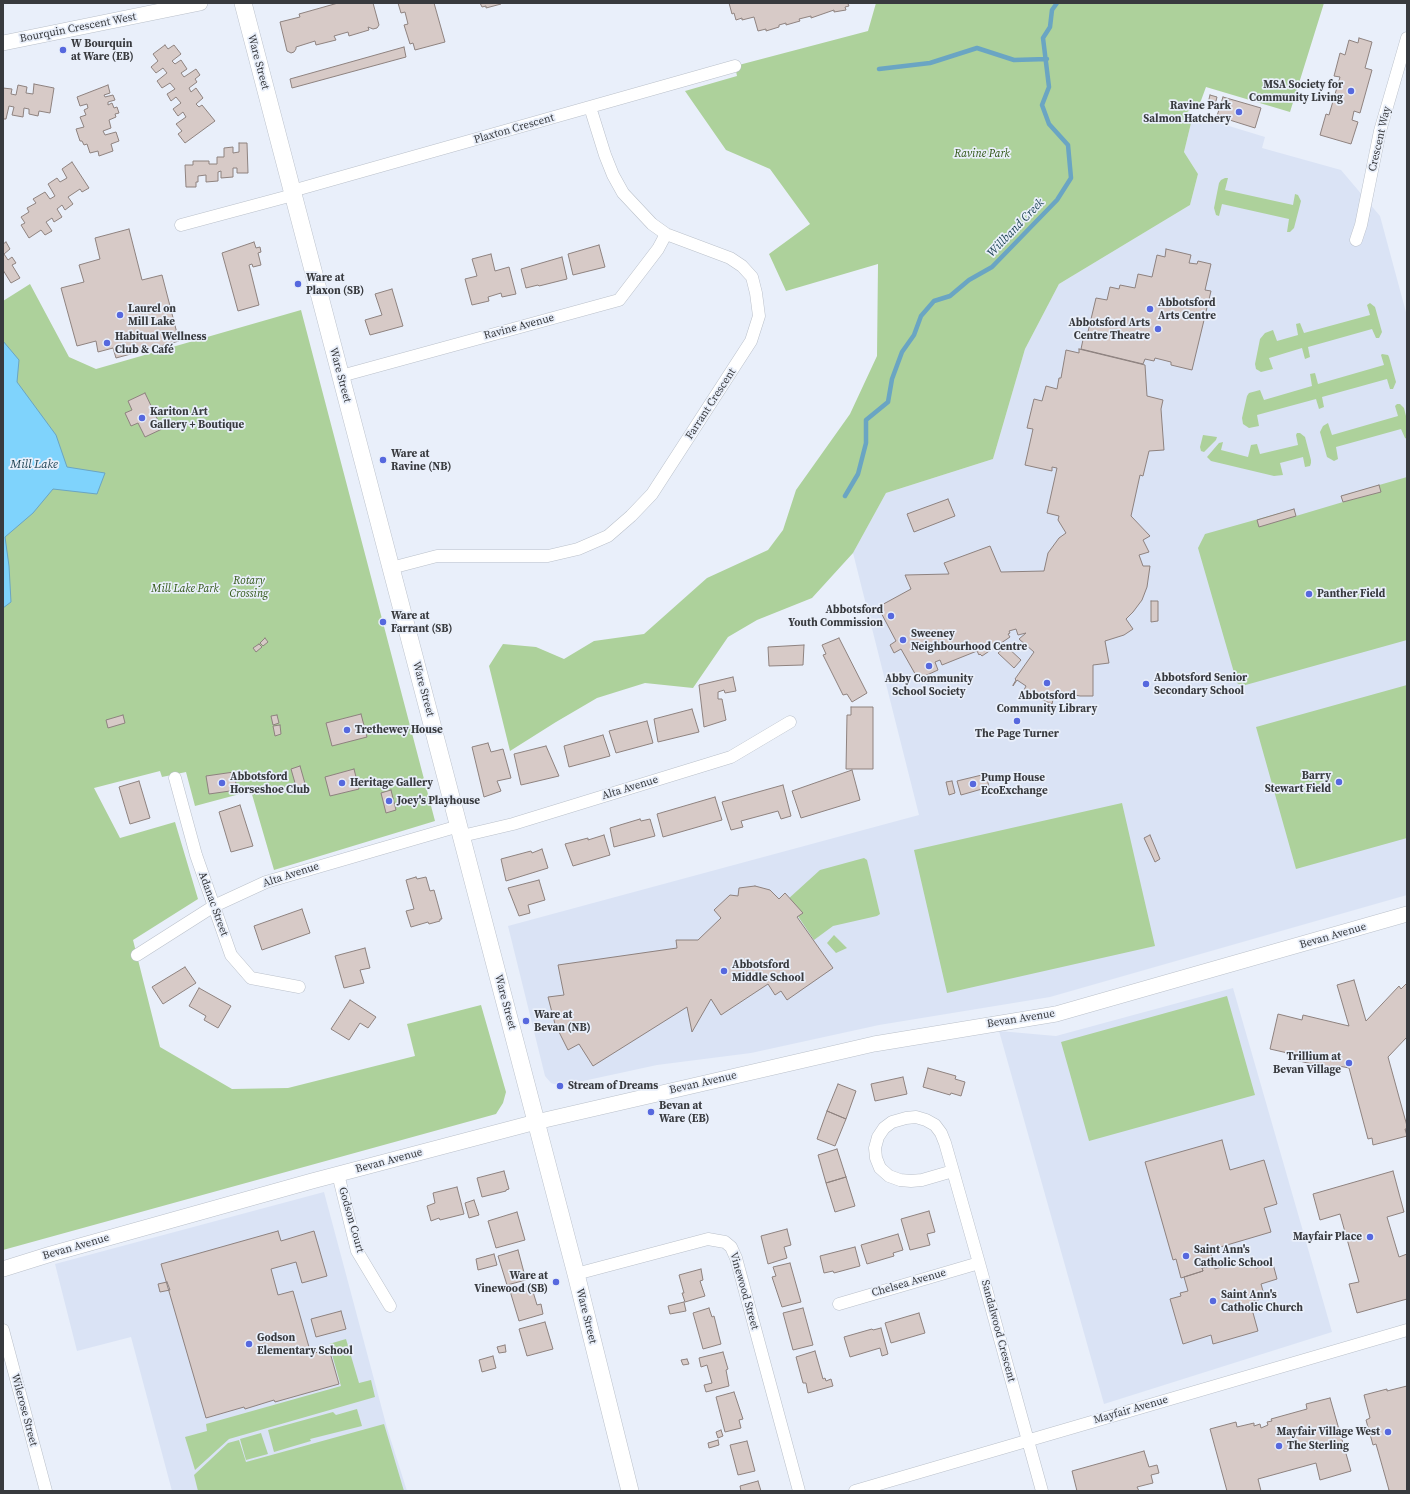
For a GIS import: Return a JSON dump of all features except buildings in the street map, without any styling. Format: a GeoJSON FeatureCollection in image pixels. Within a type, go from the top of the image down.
{"type":"FeatureCollection","features":[{"type":"Feature","properties":{"kind":"main road","name":"Ware Street"},"geometry":{"type":"LineString","coordinates":[[243,3],[576,1274],[630,1491]]}},
{"type":"Feature","properties":{"kind":"street","name":"Bourquin Crescent West"},"geometry":{"type":"LineString","coordinates":[[3,43],[200,3]]}},
{"type":"Feature","properties":{"kind":"street","name":"Crescent Way"},"geometry":{"type":"LineString","coordinates":[[1356,240],[1362,220],[1380,131],[1407,38]]}},
{"type":"Feature","properties":{"kind":"street","name":"Plaxton Crescent"},"geometry":{"type":"LineString","coordinates":[[181,225],[735,66]]}},
{"type":"Feature","properties":{"kind":"street","name":"Farrant Crescent"},"geometry":{"type":"LineString","coordinates":[[391,568],[437,556],[548,556],[578,549],[608,536],[631,516],[652,494],[751,341],[759,316],[752,277],[742,266],[730,258],[666,234],[652,224],[623,193],[605,155],[590,107]]}},
{"type":"Feature","properties":{"kind":"street","name":"Ravine Avenue"},"geometry":{"type":"LineString","coordinates":[[340,376],[619,300],[658,249],[666,234]]}},
{"type":"Feature","properties":{"kind":"street","name":"Alta Avenue"},"geometry":{"type":"LineString","coordinates":[[137,955],[214,906],[266,882],[460,831],[513,824],[731,757],[790,722]]}},
{"type":"Feature","properties":{"kind":"street","name":"Adanac Street"},"geometry":{"type":"LineString","coordinates":[[175,778],[196,855],[231,955],[251,978],[299,987]]}},
{"type":"Feature","properties":{"kind":"street","name":"Bevan Avenue"},"geometry":{"type":"LineString","coordinates":[[3,1269],[51,1254],[338,1174],[536,1122],[874,1044],[1056,1014],[1407,914]]}},
{"type":"Feature","properties":{"kind":"street","name":"Sandalwood Crescent"},"geometry":{"type":"LineString","coordinates":[[953,1171],[922,1180],[911,1181],[900,1180],[888,1176],[880,1168],[876,1158],[875,1148],[878,1137],[884,1128],[892,1122],[916,1117],[935,1125],[941,1133],[945,1142],[1042,1491]]}},
{"type":"Feature","properties":{"kind":"street","name":"Godson Court"},"geometry":{"type":"LineString","coordinates":[[338,1174],[358,1251],[390,1306]]}},
{"type":"Feature","properties":{"kind":"street","name":"Vinewood Street"},"geometry":{"type":"LineString","coordinates":[[576,1274],[708,1239],[726,1242],[731,1247],[736,1258],[799,1491]]}},
{"type":"Feature","properties":{"kind":"street","name":"Chelsea Avenue"},"geometry":{"type":"LineString","coordinates":[[839,1304],[979,1263]]}},
{"type":"Feature","properties":{"kind":"street","name":"Wilerose Street"},"geometry":{"type":"LineString","coordinates":[[3,1330],[46,1491]]}},
{"type":"Feature","properties":{"kind":"street","name":"Mayfair Avenue"},"geometry":{"type":"LineString","coordinates":[[856,1491],[1407,1330]]}},
{"type":"Feature","properties":{"kind":"shaded area","name":"Abbotsford Senior Secondary School"},"geometry":{"type":"Polygon","coordinates":[[[1193,115],[1265,137],[1262,148],[1341,170],[1380,216],[1407,316],[1407,895],[1050,997],[879,1025],[751,1053],[657,1065],[560,1086],[551,1083],[545,1076],[508,926],[919,815],[853,553],[886,493],[993,459],[1025,349],[1059,284],[1190,205],[1198,174],[1184,152],[1193,115]]]}},
{"type":"Feature","properties":{"kind":"shaded area","name":"Saint Ann's Catholic School"},"geometry":{"type":"Polygon","coordinates":[[[1233,988],[1332,1332],[1104,1404],[999,1031],[1056,1036],[1233,988]]]}},
{"type":"Feature","properties":{"kind":"shaded area","name":"Godson Elementary School"},"geometry":{"type":"Polygon","coordinates":[[[324,1192],[387,1428],[407,1491],[172,1491],[131,1337],[77,1351],[55,1264],[324,1192]]]}},
{"type":"Feature","properties":{"kind":"green space","name":"Ravine Park"},"geometry":{"type":"Polygon","coordinates":[[[876,3],[1324,3],[1290,112],[1206,87],[1199,106],[1185,113],[1193,115],[1184,152],[1198,174],[1190,205],[1059,284],[1025,349],[993,459],[886,493],[853,553],[812,598],[757,620],[728,637],[693,688],[645,683],[597,698],[510,751],[489,666],[503,644],[536,647],[564,659],[594,641],[644,634],[707,578],[768,550],[783,530],[796,490],[850,414],[877,356],[878,264],[786,291],[769,254],[810,224],[770,169],[726,150],[685,91],[737,76],[735,66],[868,31],[876,3]]]}},
{"type":"Feature","properties":{"kind":"green space"},"geometry":{"type":"Polygon","coordinates":[[[1225,178],[1228,178],[1225,190],[1293,205],[1295,194],[1298,195],[1301,201],[1294,228],[1290,232],[1287,232],[1289,219],[1222,204],[1219,216],[1216,215],[1214,208],[1219,183],[1225,178]]]}},
{"type":"Feature","properties":{"kind":"green space","name":"Mill Lake Park"},"geometry":{"type":"Polygon","coordinates":[[[30,284],[69,357],[96,369],[301,310],[435,821],[274,870],[251,791],[195,806],[186,772],[162,777],[160,771],[94,788],[120,838],[175,822],[198,899],[133,940],[160,1047],[232,1089],[288,1088],[415,1056],[407,1024],[481,1005],[506,1092],[503,1103],[496,1114],[3,1250],[3,301],[30,284]]]}},
{"type":"Feature","properties":{"kind":"green space"},"geometry":{"type":"Polygon","coordinates":[[[1370,303],[1375,307],[1382,332],[1379,338],[1376,338],[1372,329],[1308,347],[1310,357],[1305,359],[1302,348],[1269,358],[1273,369],[1261,372],[1256,369],[1255,364],[1260,339],[1265,333],[1273,330],[1277,341],[1298,335],[1296,324],[1300,323],[1304,333],[1370,315],[1367,305],[1370,303]]]}},
{"type":"Feature","properties":{"kind":"green space"},"geometry":{"type":"Polygon","coordinates":[[[1382,354],[1388,355],[1389,357],[1396,382],[1393,389],[1390,389],[1387,379],[1322,397],[1324,407],[1319,409],[1316,399],[1257,415],[1259,426],[1249,428],[1243,424],[1242,418],[1249,393],[1260,390],[1264,400],[1312,386],[1310,374],[1315,373],[1318,384],[1384,365],[1382,354]]]}},
{"type":"Feature","properties":{"kind":"green space"},"geometry":{"type":"Polygon","coordinates":[[[1400,404],[1404,408],[1407,420],[1407,439],[1405,438],[1401,429],[1336,447],[1338,459],[1334,461],[1327,457],[1320,432],[1323,426],[1328,423],[1332,435],[1398,416],[1395,406],[1400,404]]]}},
{"type":"Feature","properties":{"kind":"green space"},"geometry":{"type":"Polygon","coordinates":[[[1297,433],[1300,433],[1305,437],[1311,460],[1310,466],[1305,467],[1303,457],[1280,463],[1283,475],[1274,476],[1211,461],[1207,457],[1219,443],[1223,442],[1221,450],[1248,457],[1251,445],[1257,444],[1260,454],[1298,445],[1297,433]]]}},
{"type":"Feature","properties":{"kind":"green space"},"geometry":{"type":"Polygon","coordinates":[[[1203,435],[1217,437],[1216,440],[1204,452],[1201,451],[1200,447],[1203,435]]]}},
{"type":"Feature","properties":{"kind":"green space","name":"Panther Field"},"geometry":{"type":"Polygon","coordinates":[[[1407,477],[1407,640],[1242,686],[1237,683],[1198,548],[1205,534],[1294,509],[1296,516],[1343,502],[1341,496],[1407,477]]]}},
{"type":"Feature","properties":{"kind":"green space","name":"Barry Stewart Field"},"geometry":{"type":"Polygon","coordinates":[[[1407,685],[1407,838],[1296,869],[1256,727],[1407,685]]]}},
{"type":"Feature","properties":{"kind":"green space"},"geometry":{"type":"Polygon","coordinates":[[[1122,803],[1155,946],[947,993],[914,850],[1122,803]]]}},
{"type":"Feature","properties":{"kind":"green space"},"geometry":{"type":"Polygon","coordinates":[[[864,858],[867,860],[880,914],[833,926],[814,940],[787,900],[820,870],[864,858]]]}},
{"type":"Feature","properties":{"kind":"green space"},"geometry":{"type":"Polygon","coordinates":[[[834,935],[847,948],[836,953],[827,943],[834,935]]]}},
{"type":"Feature","properties":{"kind":"green space"},"geometry":{"type":"Polygon","coordinates":[[[1227,996],[1255,1095],[1089,1141],[1061,1042],[1227,996]]]}},
{"type":"Feature","properties":{"kind":"green space"},"geometry":{"type":"Polygon","coordinates":[[[346,1339],[359,1383],[371,1380],[375,1397],[229,1439],[195,1470],[185,1437],[207,1431],[206,1424],[341,1386],[329,1344],[346,1339]]]}},
{"type":"Feature","properties":{"kind":"green space"},"geometry":{"type":"Polygon","coordinates":[[[357,1409],[362,1426],[310,1439],[311,1441],[274,1452],[268,1430],[333,1412],[336,1415],[357,1409]]]}},
{"type":"Feature","properties":{"kind":"green space"},"geometry":{"type":"Polygon","coordinates":[[[384,1424],[404,1491],[198,1491],[194,1475],[228,1443],[239,1440],[246,1462],[384,1424]]]}},
{"type":"Feature","properties":{"kind":"green space"},"geometry":{"type":"Polygon","coordinates":[[[261,1433],[268,1454],[246,1460],[240,1439],[261,1433]]]}},
{"type":"Feature","properties":{"kind":"water","name":"Mill Lake"},"geometry":{"type":"Polygon","coordinates":[[[3,341],[19,360],[17,382],[56,435],[67,467],[105,473],[97,494],[53,489],[33,513],[5,537],[9,566],[11,602],[3,608],[3,341]]]}},
{"type":"Feature","properties":{"kind":"waterway","name":"Willband Creek"},"geometry":{"type":"LineString","coordinates":[[845,496],[858,474],[866,443],[866,420],[888,402],[892,379],[902,352],[914,335],[921,316],[934,301],[950,296],[969,280],[992,267],[1057,200],[1071,178],[1068,145],[1049,124],[1042,105],[1049,87],[1043,38],[1050,27],[1052,10],[1057,3]]}},
{"type":"Feature","properties":{"kind":"waterway"},"geometry":{"type":"LineString","coordinates":[[879,69],[930,63],[977,48],[1014,60],[1047,59]]}},
{"type":"Feature","properties":{"kind":"place","name":"W Bourquin at Ware (EB)"},"geometry":{"type":"Point","coordinates":[63,50]}},
{"type":"Feature","properties":{"kind":"place","name":"MSA Society for Community Living"},"geometry":{"type":"Point","coordinates":[1351,91]}},
{"type":"Feature","properties":{"kind":"place","name":"Ravine Park Salmon Hatchery"},"geometry":{"type":"Point","coordinates":[1239,112]}},
{"type":"Feature","properties":{"kind":"place","name":"Ware at Plaxon (SB)"},"geometry":{"type":"Point","coordinates":[298,284]}},
{"type":"Feature","properties":{"kind":"place","name":"Abbotsford Arts Centre"},"geometry":{"type":"Point","coordinates":[1150,309]}},
{"type":"Feature","properties":{"kind":"place","name":"Laurel on Mill Lake"},"geometry":{"type":"Point","coordinates":[120,315]}},
{"type":"Feature","properties":{"kind":"place","name":"Abbotsford Arts Centre Theatre"},"geometry":{"type":"Point","coordinates":[1158,329]}},
{"type":"Feature","properties":{"kind":"place","name":"Habitual Wellness Club & Café"},"geometry":{"type":"Point","coordinates":[107,343]}},
{"type":"Feature","properties":{"kind":"place","name":"Kariton Art Gallery + Boutique"},"geometry":{"type":"Point","coordinates":[142,418]}},
{"type":"Feature","properties":{"kind":"place","name":"Ware at Ravine (NB)"},"geometry":{"type":"Point","coordinates":[383,460]}},
{"type":"Feature","properties":{"kind":"place","name":"Panther Field"},"geometry":{"type":"Point","coordinates":[1309,594]}},
{"type":"Feature","properties":{"kind":"place","name":"Abbotsford Youth Commission"},"geometry":{"type":"Point","coordinates":[891,616]}},
{"type":"Feature","properties":{"kind":"place","name":"Ware at Farrant (SB)"},"geometry":{"type":"Point","coordinates":[383,622]}},
{"type":"Feature","properties":{"kind":"place","name":"Sweeney Neighbourhood Centre"},"geometry":{"type":"Point","coordinates":[903,640]}},
{"type":"Feature","properties":{"kind":"place","name":"Abby Community School Society"},"geometry":{"type":"Point","coordinates":[929,666]}},
{"type":"Feature","properties":{"kind":"place","name":"Abbotsford Community Library"},"geometry":{"type":"Point","coordinates":[1047,683]}},
{"type":"Feature","properties":{"kind":"place","name":"Abbotsford Senior Secondary School"},"geometry":{"type":"Point","coordinates":[1146,684]}},
{"type":"Feature","properties":{"kind":"place","name":"The Page Turner"},"geometry":{"type":"Point","coordinates":[1017,721]}},
{"type":"Feature","properties":{"kind":"place","name":"Trethewey House"},"geometry":{"type":"Point","coordinates":[347,730]}},
{"type":"Feature","properties":{"kind":"place","name":"Barry Stewart Field"},"geometry":{"type":"Point","coordinates":[1339,782]}},
{"type":"Feature","properties":{"kind":"place","name":"Abbotsford Horseshoe Club"},"geometry":{"type":"Point","coordinates":[222,783]}},
{"type":"Feature","properties":{"kind":"place","name":"Heritage Gallery"},"geometry":{"type":"Point","coordinates":[342,783]}},
{"type":"Feature","properties":{"kind":"place","name":"Pump House EcoExchange"},"geometry":{"type":"Point","coordinates":[973,784]}},
{"type":"Feature","properties":{"kind":"place","name":"Joey's Playhouse"},"geometry":{"type":"Point","coordinates":[389,801]}},
{"type":"Feature","properties":{"kind":"place","name":"Abbotsford Middle School"},"geometry":{"type":"Point","coordinates":[724,971]}},
{"type":"Feature","properties":{"kind":"place","name":"Ware at Bevan (NB)"},"geometry":{"type":"Point","coordinates":[526,1021]}},
{"type":"Feature","properties":{"kind":"place","name":"Trillium at Bevan Village"},"geometry":{"type":"Point","coordinates":[1349,1063]}},
{"type":"Feature","properties":{"kind":"place","name":"Stream of Dreams"},"geometry":{"type":"Point","coordinates":[560,1086]}},
{"type":"Feature","properties":{"kind":"place","name":"Bevan at Ware (EB)"},"geometry":{"type":"Point","coordinates":[651,1112]}},
{"type":"Feature","properties":{"kind":"place","name":"Mayfair Place"},"geometry":{"type":"Point","coordinates":[1370,1237]}},
{"type":"Feature","properties":{"kind":"place","name":"Saint Ann's Catholic School"},"geometry":{"type":"Point","coordinates":[1186,1256]}},
{"type":"Feature","properties":{"kind":"place","name":"Ware at Vinewood (SB)"},"geometry":{"type":"Point","coordinates":[556,1282]}},
{"type":"Feature","properties":{"kind":"place","name":"Saint Ann's Catholic Church"},"geometry":{"type":"Point","coordinates":[1213,1301]}},
{"type":"Feature","properties":{"kind":"place","name":"Godson Elementary School"},"geometry":{"type":"Point","coordinates":[249,1344]}},
{"type":"Feature","properties":{"kind":"place","name":"Mayfair Village West"},"geometry":{"type":"Point","coordinates":[1388,1432]}},
{"type":"Feature","properties":{"kind":"place","name":"The Sterling"},"geometry":{"type":"Point","coordinates":[1279,1446]}},
{"type":"Feature","properties":{"kind":"park label","name":"Rotary Crossing"},"geometry":{"type":"Point","coordinates":[249,587]}}]}
